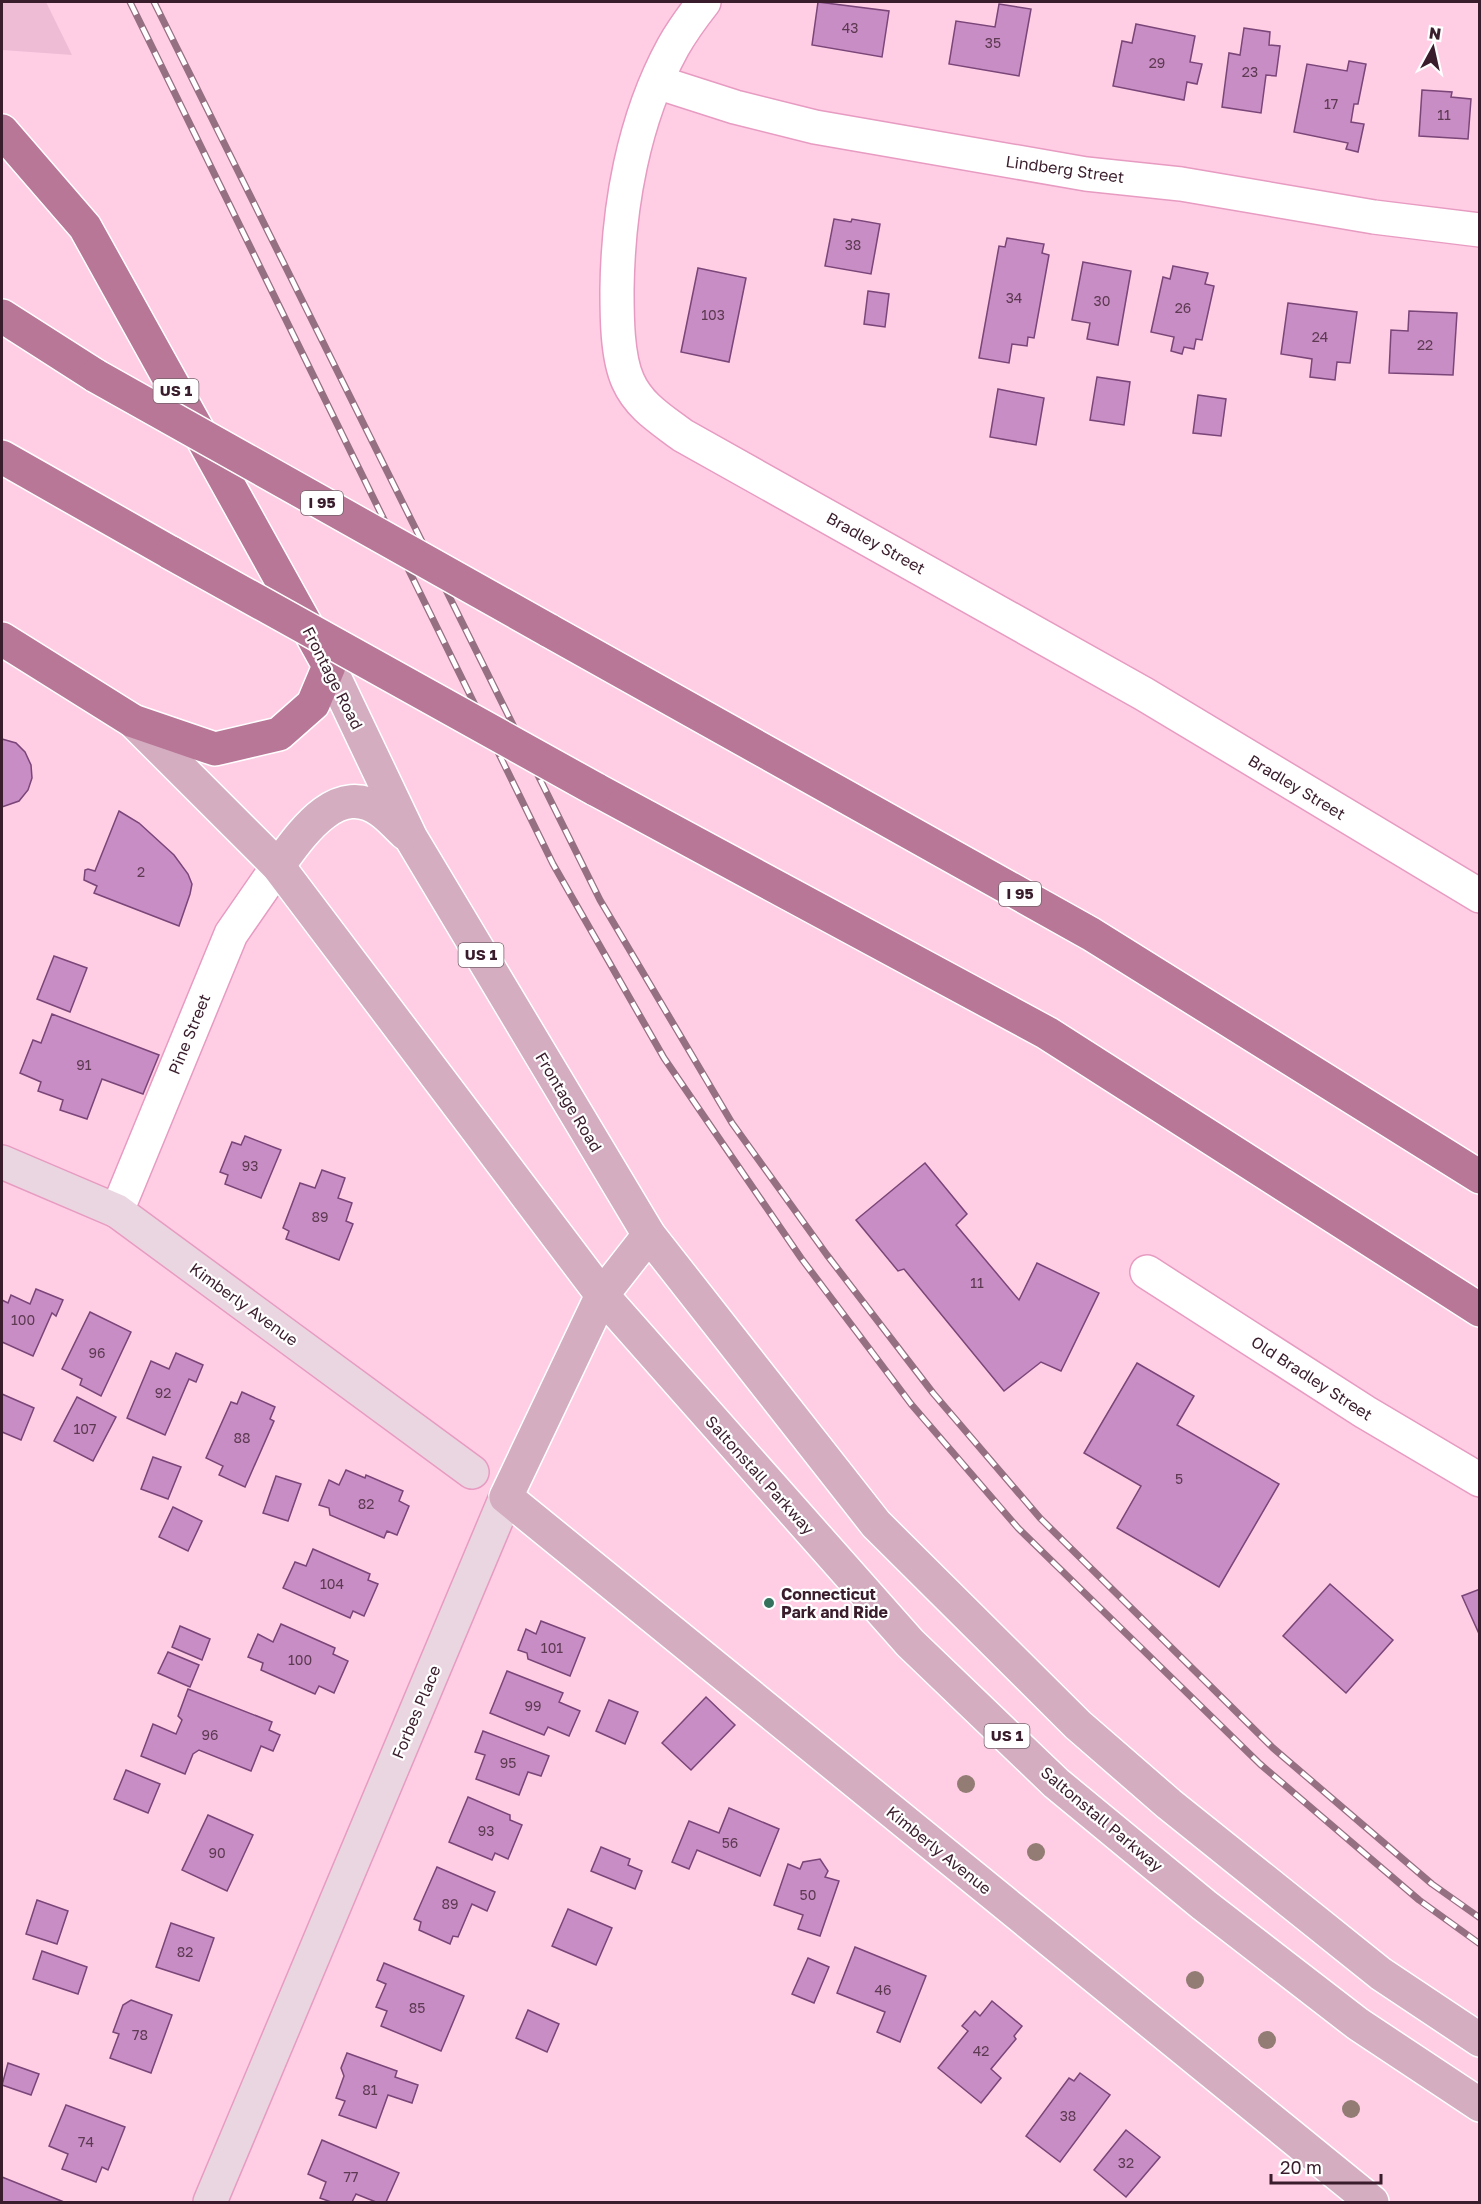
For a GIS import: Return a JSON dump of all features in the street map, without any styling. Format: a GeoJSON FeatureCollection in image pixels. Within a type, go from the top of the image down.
{"type":"FeatureCollection","features":[{"type":"Feature","properties":{"kind":"highway","name":"Frontage Road"},"geometry":{"type":"LineString","coordinates":[[2,131],[85,227],[329,666]]}},
{"type":"Feature","properties":{"kind":"highway"},"geometry":{"type":"LineString","coordinates":[[2,316],[96,376]]}},
{"type":"Feature","properties":{"kind":"highway","name":"I 95"},"geometry":{"type":"LineString","coordinates":[[2,323],[1091,934],[1479,1177]]}},
{"type":"Feature","properties":{"kind":"highway"},"geometry":{"type":"LineString","coordinates":[[2,457],[595,789],[1047,1033],[1479,1310]]}},
{"type":"Feature","properties":{"kind":"highway"},"geometry":{"type":"LineString","coordinates":[[2,466],[171,553]]}},
{"type":"Feature","properties":{"kind":"highway","name":"US 1"},"geometry":{"type":"LineString","coordinates":[[2,639],[133,721]]}},
{"type":"Feature","properties":{"kind":"highway"},"geometry":{"type":"LineString","coordinates":[[133,721],[215,749],[279,735],[313,704],[329,666]]}},
{"type":"Feature","properties":{"kind":"main road","name":"Frontage Road"},"geometry":{"type":"LineString","coordinates":[[329,666],[411,838],[649,1235]]}},
{"type":"Feature","properties":{"kind":"main road","name":"US 1"},"geometry":{"type":"LineString","coordinates":[[133,721],[278,866],[602,1295]]}},
{"type":"Feature","properties":{"kind":"main road"},"geometry":{"type":"LineString","coordinates":[[278,866],[320,814],[345,802],[364,803],[380,810],[411,838]]}},
{"type":"Feature","properties":{"kind":"main road","name":"US 1"},"geometry":{"type":"LineString","coordinates":[[649,1235],[876,1524],[1078,1725],[1169,1803],[1381,1974],[1479,2040]]}},
{"type":"Feature","properties":{"kind":"main road","name":"Forbes Place"},"geometry":{"type":"LineString","coordinates":[[506,1497],[602,1295],[649,1235]]}},
{"type":"Feature","properties":{"kind":"main road","name":"Saltonstall Parkway"},"geometry":{"type":"LineString","coordinates":[[602,1295],[910,1644],[1056,1783],[1204,1905],[1358,2024],[1479,2105]]}},
{"type":"Feature","properties":{"kind":"main road","name":"Kimberly Avenue"},"geometry":{"type":"LineString","coordinates":[[506,1497],[1372,2202]]}},
{"type":"Feature","properties":{"kind":"street","name":"Bradley Street"},"geometry":{"type":"LineString","coordinates":[[704,2],[673,47],[657,82],[633,156],[623,203],[617,270],[619,343],[627,381],[645,408],[682,435],[1144,694],[1479,896]]}},
{"type":"Feature","properties":{"kind":"street","name":"Lindberg Street"},"geometry":{"type":"LineString","coordinates":[[657,82],[735,107],[850,134],[1086,174],[1181,184],[1374,217],[1479,230]]}},
{"type":"Feature","properties":{"kind":"street","name":"Pine Street"},"geometry":{"type":"LineString","coordinates":[[117,1210],[231,934],[278,866]]}},
{"type":"Feature","properties":{"kind":"street","name":"Kimberly Avenue"},"geometry":{"type":"LineString","coordinates":[[2,1162],[117,1210],[472,1472]]}},
{"type":"Feature","properties":{"kind":"street","name":"Old Bradley Street"},"geometry":{"type":"LineString","coordinates":[[1147,1272],[1365,1412],[1479,1480]]}},
{"type":"Feature","properties":{"kind":"street","name":"Forbes Place"},"geometry":{"type":"LineString","coordinates":[[210,2202],[506,1497]]}},
{"type":"Feature","properties":{"kind":"shaded area"},"geometry":{"type":"Polygon","coordinates":[[[2,2],[46,2],[72,55],[2,50],[2,2]]]}},
{"type":"Feature","properties":{"kind":"building"},"geometry":{"type":"Polygon","coordinates":[[[818,2],[889,11],[882,57],[812,45],[818,2]]]}},
{"type":"Feature","properties":{"kind":"building"},"geometry":{"type":"Polygon","coordinates":[[[999,4],[1031,9],[1019,76],[949,64],[956,21],[995,27],[999,4]]]}},
{"type":"Feature","properties":{"kind":"building"},"geometry":{"type":"Polygon","coordinates":[[[1136,24],[1195,36],[1190,62],[1202,64],[1197,84],[1187,82],[1184,100],[1113,86],[1122,41],[1132,43],[1136,24]]]}},
{"type":"Feature","properties":{"kind":"building"},"geometry":{"type":"Polygon","coordinates":[[[1244,28],[1270,32],[1269,45],[1280,46],[1276,76],[1266,75],[1261,113],[1222,107],[1229,53],[1240,55],[1244,28]]]}},
{"type":"Feature","properties":{"kind":"building"},"geometry":{"type":"Polygon","coordinates":[[[1349,61],[1366,64],[1358,104],[1354,104],[1351,122],[1364,124],[1358,152],[1346,149],[1348,143],[1294,132],[1307,64],[1347,71],[1349,61]]]}},
{"type":"Feature","properties":{"kind":"building"},"geometry":{"type":"Polygon","coordinates":[[[1422,90],[1452,92],[1451,97],[1471,99],[1468,139],[1419,136],[1422,90]]]}},
{"type":"Feature","properties":{"kind":"building"},"geometry":{"type":"Polygon","coordinates":[[[834,219],[851,222],[852,219],[880,224],[871,274],[825,266],[834,219]]]}},
{"type":"Feature","properties":{"kind":"building"},"geometry":{"type":"Polygon","coordinates":[[[1007,238],[1044,244],[1042,253],[1049,255],[1034,338],[1028,337],[1027,346],[1012,344],[1009,363],[979,358],[999,246],[1005,247],[1007,238]]]}},
{"type":"Feature","properties":{"kind":"building"},"geometry":{"type":"Polygon","coordinates":[[[1083,262],[1131,271],[1118,345],[1087,339],[1090,323],[1072,320],[1083,262]]]}},
{"type":"Feature","properties":{"kind":"building"},"geometry":{"type":"Polygon","coordinates":[[[1173,266],[1208,273],[1205,284],[1214,286],[1202,340],[1196,339],[1194,349],[1184,347],[1182,354],[1171,351],[1174,337],[1151,332],[1163,277],[1170,279],[1173,266]]]}},
{"type":"Feature","properties":{"kind":"building"},"geometry":{"type":"Polygon","coordinates":[[[698,268],[746,278],[729,362],[681,352],[698,268]]]}},
{"type":"Feature","properties":{"kind":"building"},"geometry":{"type":"Polygon","coordinates":[[[868,291],[889,294],[885,327],[864,324],[868,291]]]}},
{"type":"Feature","properties":{"kind":"building"},"geometry":{"type":"Polygon","coordinates":[[[1288,303],[1357,312],[1350,363],[1337,362],[1335,380],[1310,377],[1312,359],[1281,354],[1288,303]]]}},
{"type":"Feature","properties":{"kind":"building"},"geometry":{"type":"Polygon","coordinates":[[[1409,311],[1457,313],[1453,375],[1389,373],[1391,330],[1408,331],[1409,311]]]}},
{"type":"Feature","properties":{"kind":"building"},"geometry":{"type":"Polygon","coordinates":[[[1097,377],[1130,382],[1124,425],[1090,420],[1097,377]]]}},
{"type":"Feature","properties":{"kind":"building"},"geometry":{"type":"Polygon","coordinates":[[[998,389],[1044,398],[1036,445],[990,437],[998,389]]]}},
{"type":"Feature","properties":{"kind":"building"},"geometry":{"type":"Polygon","coordinates":[[[1198,395],[1226,399],[1221,436],[1193,433],[1198,395]]]}},
{"type":"Feature","properties":{"kind":"building"},"geometry":{"type":"Polygon","coordinates":[[[2,739],[16,743],[25,752],[31,765],[32,778],[28,790],[19,801],[2,807],[2,739]]]}},
{"type":"Feature","properties":{"kind":"building"},"geometry":{"type":"Polygon","coordinates":[[[119,811],[139,823],[174,855],[188,874],[192,884],[179,926],[94,893],[97,886],[84,880],[85,870],[95,871],[119,811]]]}},
{"type":"Feature","properties":{"kind":"building"},"geometry":{"type":"Polygon","coordinates":[[[54,956],[87,968],[70,1012],[37,999],[54,956]]]}},
{"type":"Feature","properties":{"kind":"building"},"geometry":{"type":"Polygon","coordinates":[[[52,1014],[159,1055],[143,1094],[102,1079],[87,1119],[60,1110],[63,1100],[38,1091],[41,1082],[20,1073],[33,1040],[41,1043],[52,1014]]]}},
{"type":"Feature","properties":{"kind":"building"},"geometry":{"type":"Polygon","coordinates":[[[245,1136],[281,1150],[261,1198],[225,1184],[228,1175],[220,1172],[232,1142],[241,1145],[245,1136]]]}},
{"type":"Feature","properties":{"kind":"building"},"geometry":{"type":"Polygon","coordinates":[[[925,1163],[967,1214],[956,1225],[1019,1300],[1037,1263],[1099,1293],[1061,1371],[1041,1362],[1004,1391],[904,1269],[898,1271],[856,1220],[925,1163]]]}},
{"type":"Feature","properties":{"kind":"building"},"geometry":{"type":"Polygon","coordinates":[[[322,1170],[345,1178],[338,1198],[352,1203],[346,1221],[353,1224],[339,1260],[286,1239],[289,1231],[283,1228],[300,1183],[315,1188],[322,1170]]]}},
{"type":"Feature","properties":{"kind":"building"},"geometry":{"type":"Polygon","coordinates":[[[36,1289],[63,1300],[56,1316],[52,1313],[33,1356],[2,1342],[2,1300],[8,1303],[11,1295],[30,1304],[36,1289]]]}},
{"type":"Feature","properties":{"kind":"building"},"geometry":{"type":"Polygon","coordinates":[[[90,1312],[131,1332],[101,1396],[80,1385],[82,1379],[62,1369],[90,1312]]]}},
{"type":"Feature","properties":{"kind":"building"},"geometry":{"type":"Polygon","coordinates":[[[176,1353],[203,1365],[196,1382],[189,1379],[165,1435],[127,1418],[151,1361],[169,1369],[176,1353]]]}},
{"type":"Feature","properties":{"kind":"building"},"geometry":{"type":"Polygon","coordinates":[[[1137,1363],[1194,1396],[1177,1425],[1279,1484],[1219,1587],[1117,1528],[1141,1486],[1084,1453],[1137,1363]]]}},
{"type":"Feature","properties":{"kind":"building"},"geometry":{"type":"Polygon","coordinates":[[[242,1392],[275,1407],[270,1419],[274,1421],[245,1487],[219,1475],[223,1466],[206,1458],[231,1402],[237,1404],[242,1392]]]}},
{"type":"Feature","properties":{"kind":"building"},"geometry":{"type":"Polygon","coordinates":[[[2,1394],[34,1408],[21,1440],[2,1432],[2,1394]]]}},
{"type":"Feature","properties":{"kind":"building"},"geometry":{"type":"Polygon","coordinates":[[[77,1397],[116,1417],[93,1461],[54,1441],[77,1397]]]}},
{"type":"Feature","properties":{"kind":"building"},"geometry":{"type":"Polygon","coordinates":[[[153,1457],[181,1467],[168,1499],[141,1489],[153,1457]]]}},
{"type":"Feature","properties":{"kind":"building"},"geometry":{"type":"Polygon","coordinates":[[[346,1470],[365,1478],[366,1475],[403,1491],[399,1501],[409,1506],[397,1535],[387,1531],[384,1538],[330,1515],[329,1508],[319,1505],[329,1480],[339,1485],[346,1470]]]}},
{"type":"Feature","properties":{"kind":"building"},"geometry":{"type":"Polygon","coordinates":[[[276,1476],[301,1484],[288,1521],[263,1513],[276,1476]]]}},
{"type":"Feature","properties":{"kind":"building"},"geometry":{"type":"Polygon","coordinates":[[[173,1507],[202,1521],[188,1551],[159,1537],[173,1507]]]}},
{"type":"Feature","properties":{"kind":"building"},"geometry":{"type":"Polygon","coordinates":[[[313,1549],[370,1574],[368,1580],[378,1584],[364,1616],[353,1611],[350,1618],[283,1588],[295,1562],[306,1566],[313,1549]]]}},
{"type":"Feature","properties":{"kind":"building"},"geometry":{"type":"Polygon","coordinates":[[[1330,1584],[1393,1640],[1346,1693],[1283,1636],[1330,1584]]]}},
{"type":"Feature","properties":{"kind":"building"},"geometry":{"type":"Polygon","coordinates":[[[1480,1589],[1480,1636],[1462,1596],[1480,1589]]]}},
{"type":"Feature","properties":{"kind":"building"},"geometry":{"type":"Polygon","coordinates":[[[541,1621],[585,1638],[570,1676],[528,1659],[527,1653],[518,1650],[526,1629],[536,1634],[541,1621]]]}},
{"type":"Feature","properties":{"kind":"building"},"geometry":{"type":"Polygon","coordinates":[[[281,1624],[335,1648],[333,1654],[348,1661],[334,1693],[319,1686],[315,1694],[261,1670],[263,1663],[248,1657],[258,1634],[273,1642],[281,1624]]]}},
{"type":"Feature","properties":{"kind":"building"},"geometry":{"type":"Polygon","coordinates":[[[180,1626],[210,1639],[202,1660],[172,1647],[180,1626]]]}},
{"type":"Feature","properties":{"kind":"building"},"geometry":{"type":"Polygon","coordinates":[[[168,1652],[199,1665],[190,1687],[158,1673],[168,1652]]]}},
{"type":"Feature","properties":{"kind":"building"},"geometry":{"type":"Polygon","coordinates":[[[507,1671],[563,1693],[559,1702],[580,1711],[569,1736],[548,1727],[544,1735],[490,1713],[507,1671]]]}},
{"type":"Feature","properties":{"kind":"building"},"geometry":{"type":"Polygon","coordinates":[[[188,1689],[272,1722],[269,1730],[280,1735],[273,1751],[261,1746],[251,1771],[199,1750],[193,1754],[185,1774],[141,1756],[153,1724],[176,1734],[182,1720],[178,1716],[188,1689]]]}},
{"type":"Feature","properties":{"kind":"building"},"geometry":{"type":"Polygon","coordinates":[[[706,1697],[735,1725],[691,1770],[662,1743],[706,1697]]]}},
{"type":"Feature","properties":{"kind":"building"},"geometry":{"type":"Polygon","coordinates":[[[609,1700],[638,1712],[625,1744],[596,1731],[609,1700]]]}},
{"type":"Feature","properties":{"kind":"building"},"geometry":{"type":"Polygon","coordinates":[[[483,1731],[549,1756],[541,1776],[528,1772],[519,1795],[476,1779],[485,1755],[475,1752],[483,1731]]]}},
{"type":"Feature","properties":{"kind":"building"},"geometry":{"type":"Polygon","coordinates":[[[126,1770],[160,1784],[148,1813],[114,1799],[126,1770]]]}},
{"type":"Feature","properties":{"kind":"building"},"geometry":{"type":"Polygon","coordinates":[[[468,1797],[510,1815],[510,1820],[522,1825],[508,1859],[495,1853],[492,1860],[449,1842],[468,1797]]]}},
{"type":"Feature","properties":{"kind":"building"},"geometry":{"type":"Polygon","coordinates":[[[729,1808],[779,1829],[760,1876],[697,1850],[689,1869],[672,1862],[689,1821],[719,1833],[729,1808]]]}},
{"type":"Feature","properties":{"kind":"building"},"geometry":{"type":"Polygon","coordinates":[[[208,1815],[253,1835],[227,1891],[182,1870],[208,1815]]]}},
{"type":"Feature","properties":{"kind":"building"},"geometry":{"type":"Polygon","coordinates":[[[601,1847],[630,1859],[628,1865],[642,1871],[635,1889],[591,1871],[601,1847]]]}},
{"type":"Feature","properties":{"kind":"building"},"geometry":{"type":"Polygon","coordinates":[[[820,1859],[828,1871],[825,1877],[839,1881],[820,1936],[798,1929],[803,1915],[774,1905],[788,1864],[800,1869],[803,1862],[820,1859]]]}},
{"type":"Feature","properties":{"kind":"building"},"geometry":{"type":"Polygon","coordinates":[[[437,1867],[495,1892],[487,1911],[472,1904],[458,1937],[453,1936],[450,1944],[419,1930],[421,1922],[414,1919],[437,1867]]]}},
{"type":"Feature","properties":{"kind":"building"},"geometry":{"type":"Polygon","coordinates":[[[37,1900],[68,1911],[57,1944],[26,1934],[37,1900]]]}},
{"type":"Feature","properties":{"kind":"building"},"geometry":{"type":"Polygon","coordinates":[[[568,1909],[612,1928],[596,1965],[552,1946],[568,1909]]]}},
{"type":"Feature","properties":{"kind":"building"},"geometry":{"type":"Polygon","coordinates":[[[171,1923],[214,1938],[199,1981],[156,1967],[171,1923]]]}},
{"type":"Feature","properties":{"kind":"building"},"geometry":{"type":"Polygon","coordinates":[[[855,1947],[926,1976],[900,2042],[877,2032],[885,2012],[837,1993],[855,1947]]]}},
{"type":"Feature","properties":{"kind":"building"},"geometry":{"type":"Polygon","coordinates":[[[42,1951],[87,1967],[78,1994],[33,1979],[42,1951]]]}},
{"type":"Feature","properties":{"kind":"building"},"geometry":{"type":"Polygon","coordinates":[[[808,1958],[829,1967],[814,2003],[792,1994],[808,1958]]]}},
{"type":"Feature","properties":{"kind":"building"},"geometry":{"type":"Polygon","coordinates":[[[384,1963],[464,1996],[441,2051],[381,2026],[387,2011],[376,2007],[386,1984],[377,1980],[384,1963]]]}},
{"type":"Feature","properties":{"kind":"building"},"geometry":{"type":"Polygon","coordinates":[[[131,2000],[172,2015],[151,2073],[110,2058],[119,2034],[113,2032],[123,2005],[131,2000]]]}},
{"type":"Feature","properties":{"kind":"building"},"geometry":{"type":"Polygon","coordinates":[[[992,2001],[1022,2026],[1014,2036],[1016,2039],[991,2069],[1001,2078],[981,2103],[938,2068],[968,2031],[962,2026],[975,2011],[980,2016],[992,2001]]]}},
{"type":"Feature","properties":{"kind":"building"},"geometry":{"type":"Polygon","coordinates":[[[528,2010],[559,2024],[547,2052],[516,2038],[528,2010]]]}},
{"type":"Feature","properties":{"kind":"building"},"geometry":{"type":"Polygon","coordinates":[[[347,2053],[397,2071],[395,2077],[418,2085],[412,2103],[388,2095],[376,2128],[339,2115],[345,2101],[336,2098],[344,2076],[341,2068],[347,2053]]]}},
{"type":"Feature","properties":{"kind":"building"},"geometry":{"type":"Polygon","coordinates":[[[8,2063],[39,2074],[31,2095],[2,2085],[8,2063]]]}},
{"type":"Feature","properties":{"kind":"building"},"geometry":{"type":"Polygon","coordinates":[[[1080,2073],[1110,2095],[1060,2162],[1026,2136],[1069,2078],[1074,2081],[1080,2073]]]}},
{"type":"Feature","properties":{"kind":"building"},"geometry":{"type":"Polygon","coordinates":[[[66,2105],[125,2127],[108,2170],[102,2167],[96,2182],[62,2169],[68,2154],[49,2146],[66,2105]]]}},
{"type":"Feature","properties":{"kind":"building"},"geometry":{"type":"Polygon","coordinates":[[[1126,2130],[1160,2157],[1126,2197],[1094,2170],[1126,2130]]]}},
{"type":"Feature","properties":{"kind":"building"},"geometry":{"type":"Polygon","coordinates":[[[322,2140],[399,2173],[386,2202],[376,2202],[356,2194],[352,2202],[331,2202],[320,2198],[326,2182],[308,2174],[322,2140]]]}},
{"type":"Feature","properties":{"kind":"building"},"geometry":{"type":"Polygon","coordinates":[[[2,2177],[64,2202],[2,2202],[2,2177]]]}},
{"type":"Feature","properties":{"kind":"railway"},"geometry":{"type":"LineString","coordinates":[[130,2],[553,864],[664,1058],[801,1258],[911,1404],[1018,1528],[1260,1764],[1419,1900],[1480,1944]]}},
{"type":"Feature","properties":{"kind":"railway"},"geometry":{"type":"LineString","coordinates":[[154,2],[600,900],[732,1123],[827,1255],[933,1393],[1040,1518],[1273,1748],[1432,1884],[1480,1918]]}},
{"type":"Feature","properties":{"kind":"place","name":"Connecticut Park and Ride"},"geometry":{"type":"Point","coordinates":[769,1603]}}]}
